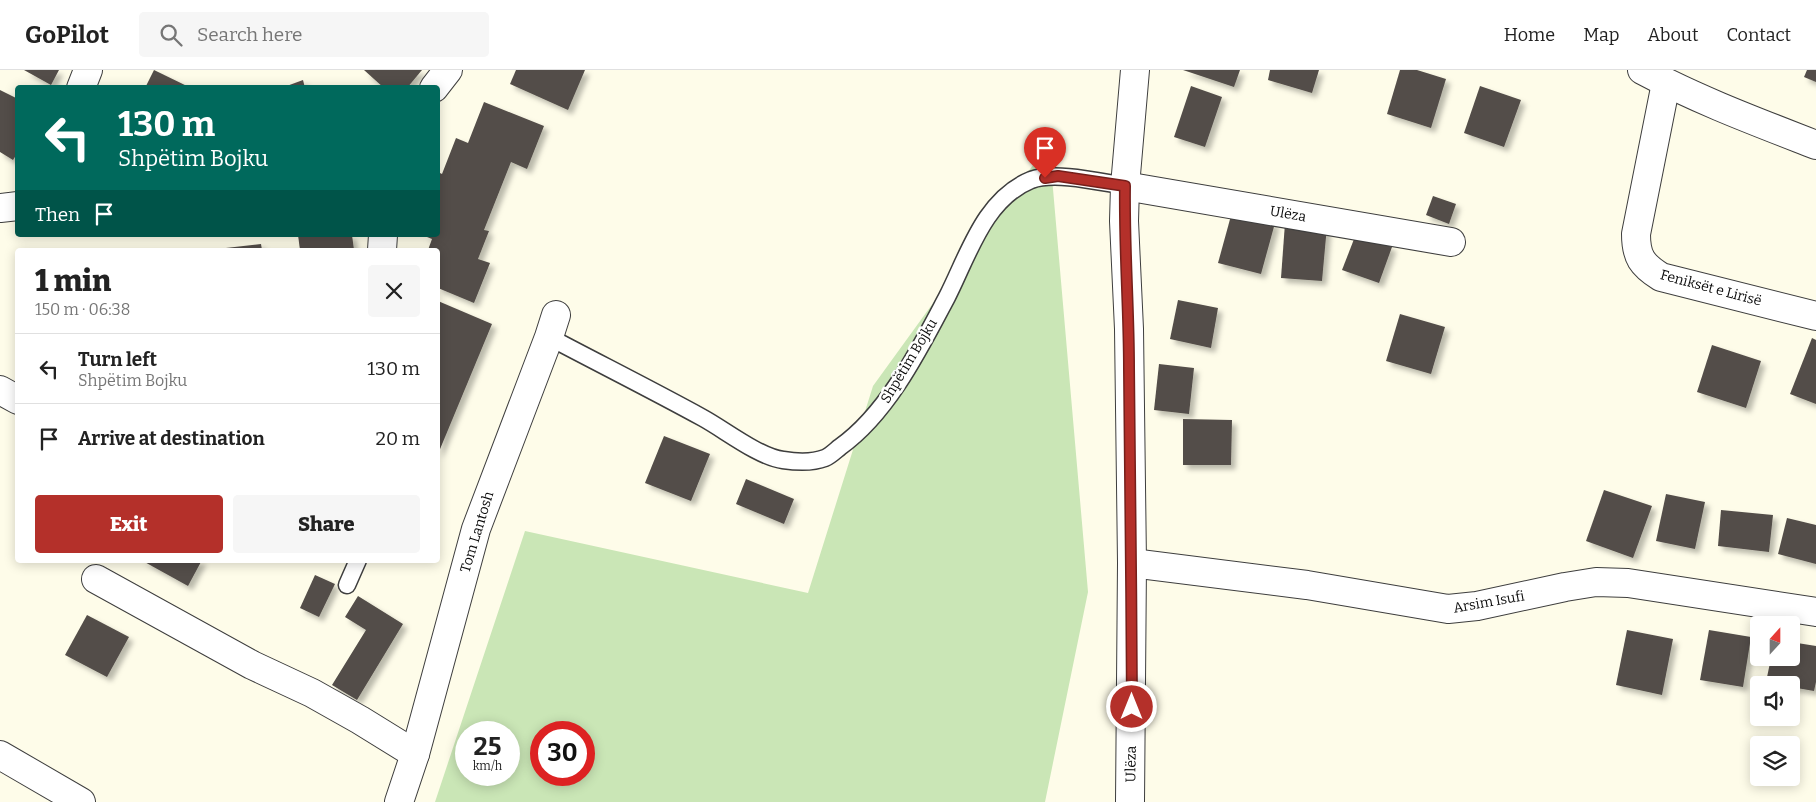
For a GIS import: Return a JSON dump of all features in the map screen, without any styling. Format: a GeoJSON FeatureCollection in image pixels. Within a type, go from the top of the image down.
{"type":"FeatureCollection","features":[{"type":"Feature","properties":{"kind":"street"},"geometry":{"type":"LineString","coordinates":[[82,85],[88,70]]}},
{"type":"Feature","properties":{"kind":"street"},"geometry":{"type":"LineString","coordinates":[[436,85],[448,70]]}},
{"type":"Feature","properties":{"kind":"street","name":"Ulëza"},"geometry":{"type":"LineString","coordinates":[[1130,802],[1132,563],[1125,186],[1135,70]]}},
{"type":"Feature","properties":{"kind":"street"},"geometry":{"type":"LineString","coordinates":[[1642,70],[1666,83],[1739,115],[1816,145]]}},
{"type":"Feature","properties":{"kind":"street","name":"Feniksët e Lirisë"},"geometry":{"type":"LineString","coordinates":[[1666,83],[1636,234],[1636,247],[1640,259],[1649,270],[1661,277],[1816,316]]}},
{"type":"Feature","properties":{"kind":"street","name":"Ulëza"},"geometry":{"type":"LineString","coordinates":[[1125,186],[1451,242]]}},
{"type":"Feature","properties":{"kind":"street"},"geometry":{"type":"LineString","coordinates":[[0,208],[15,206]]}},
{"type":"Feature","properties":{"kind":"street","name":"Tom Lantosh"},"geometry":{"type":"LineString","coordinates":[[399,802],[415,754],[476,529],[552,326]]}},
{"type":"Feature","properties":{"kind":"street"},"geometry":{"type":"LineString","coordinates":[[0,390],[15,398]]}},
{"type":"Feature","properties":{"kind":"street","name":"Arsim Isufi"},"geometry":{"type":"LineString","coordinates":[[1132,563],[1307,584],[1448,609],[1477,606],[1596,582],[1628,583],[1816,612]]}},
{"type":"Feature","properties":{"kind":"street"},"geometry":{"type":"LineString","coordinates":[[96,579],[252,664],[320,698],[415,754]]}},
{"type":"Feature","properties":{"kind":"street"},"geometry":{"type":"LineString","coordinates":[[0,755],[81,802]]}},
{"type":"Feature","properties":{"kind":"lane","name":"Shpëtim Bojku"},"geometry":{"type":"LineString","coordinates":[[552,326],[753,448],[781,460],[804,462],[825,458],[849,441],[879,410],[904,374],[947,297],[978,231],[996,206],[1008,195],[1032,180],[1058,176],[1125,186]]}},
{"type":"Feature","properties":{"kind":"lane"},"geometry":{"type":"LineString","coordinates":[[347,585],[357,563]]}},
{"type":"Feature","properties":{"kind":"green space"},"geometry":{"type":"Polygon","coordinates":[[[1049,143],[1088,592],[1045,802],[435,802],[455,742],[455,786],[520,786],[520,721],[462,721],[525,531],[808,593],[873,386],[1049,143]]]}},
{"type":"Feature","properties":{"kind":"building"},"geometry":{"type":"Polygon","coordinates":[[[24,70],[59,70],[51,85],[24,70]]]}},
{"type":"Feature","properties":{"kind":"building"},"geometry":{"type":"Polygon","coordinates":[[[154,70],[185,85],[146,85],[154,70]]]}},
{"type":"Feature","properties":{"kind":"building"},"geometry":{"type":"Polygon","coordinates":[[[364,70],[422,70],[410,85],[381,85],[364,70]]]}},
{"type":"Feature","properties":{"kind":"building"},"geometry":{"type":"Polygon","coordinates":[[[516,70],[585,70],[568,110],[510,84],[516,70]]]}},
{"type":"Feature","properties":{"kind":"building"},"geometry":{"type":"Polygon","coordinates":[[[1183,70],[1240,70],[1234,87],[1183,70]]]}},
{"type":"Feature","properties":{"kind":"building"},"geometry":{"type":"Polygon","coordinates":[[[1270,70],[1319,70],[1312,93],[1268,80],[1270,70]]]}},
{"type":"Feature","properties":{"kind":"building"},"geometry":{"type":"Polygon","coordinates":[[[1400,70],[1417,70],[1446,79],[1431,128],[1387,114],[1400,70]]]}},
{"type":"Feature","properties":{"kind":"building"},"geometry":{"type":"Polygon","coordinates":[[[1807,70],[1816,70],[1816,82],[1804,77],[1807,70]]]}},
{"type":"Feature","properties":{"kind":"building"},"geometry":{"type":"Polygon","coordinates":[[[303,80],[304,85],[289,85],[303,80]]]}},
{"type":"Feature","properties":{"kind":"building"},"geometry":{"type":"Polygon","coordinates":[[[1191,86],[1222,97],[1205,147],[1174,137],[1191,86]]]}},
{"type":"Feature","properties":{"kind":"building"},"geometry":{"type":"Polygon","coordinates":[[[1480,86],[1521,100],[1504,147],[1464,133],[1480,86]]]}},
{"type":"Feature","properties":{"kind":"building"},"geometry":{"type":"Polygon","coordinates":[[[0,90],[15,98],[15,157],[13,160],[0,152],[0,90]]]}},
{"type":"Feature","properties":{"kind":"building"},"geometry":{"type":"Polygon","coordinates":[[[484,102],[544,126],[527,169],[511,162],[484,230],[489,231],[478,259],[490,263],[474,303],[440,289],[440,248],[429,248],[432,239],[427,237],[440,237],[440,173],[442,174],[456,138],[468,143],[484,102]]]}},
{"type":"Feature","properties":{"kind":"building"},"geometry":{"type":"Polygon","coordinates":[[[1433,196],[1456,204],[1449,224],[1426,215],[1433,196]]]}},
{"type":"Feature","properties":{"kind":"building"},"geometry":{"type":"Polygon","coordinates":[[[1232,212],[1275,223],[1261,274],[1218,263],[1232,212]]]}},
{"type":"Feature","properties":{"kind":"building"},"geometry":{"type":"Polygon","coordinates":[[[1285,223],[1327,226],[1322,281],[1281,278],[1285,223]]]}},
{"type":"Feature","properties":{"kind":"building"},"geometry":{"type":"Polygon","coordinates":[[[1356,234],[1392,247],[1379,283],[1342,270],[1356,234]]]}},
{"type":"Feature","properties":{"kind":"building"},"geometry":{"type":"Polygon","coordinates":[[[298,237],[352,237],[354,248],[300,248],[298,237]]]}},
{"type":"Feature","properties":{"kind":"building"},"geometry":{"type":"Polygon","coordinates":[[[261,244],[262,248],[226,248],[261,244]]]}},
{"type":"Feature","properties":{"kind":"building"},"geometry":{"type":"Polygon","coordinates":[[[1178,300],[1218,308],[1211,348],[1170,339],[1178,300]]]}},
{"type":"Feature","properties":{"kind":"building"},"geometry":{"type":"Polygon","coordinates":[[[440,302],[492,324],[440,449],[440,302]]]}},
{"type":"Feature","properties":{"kind":"building"},"geometry":{"type":"Polygon","coordinates":[[[1400,314],[1445,327],[1431,374],[1386,361],[1400,314]]]}},
{"type":"Feature","properties":{"kind":"building"},"geometry":{"type":"Polygon","coordinates":[[[1812,338],[1816,340],[1816,404],[1790,394],[1812,338]]]}},
{"type":"Feature","properties":{"kind":"building"},"geometry":{"type":"Polygon","coordinates":[[[1712,345],[1761,361],[1746,408],[1697,392],[1712,345]]]}},
{"type":"Feature","properties":{"kind":"building"},"geometry":{"type":"Polygon","coordinates":[[[1159,364],[1194,368],[1189,414],[1154,410],[1159,364]]]}},
{"type":"Feature","properties":{"kind":"building"},"geometry":{"type":"Polygon","coordinates":[[[1183,419],[1232,420],[1231,465],[1183,465],[1183,419]]]}},
{"type":"Feature","properties":{"kind":"building"},"geometry":{"type":"Polygon","coordinates":[[[664,436],[710,454],[691,501],[645,483],[664,436]]]}},
{"type":"Feature","properties":{"kind":"building"},"geometry":{"type":"Polygon","coordinates":[[[746,479],[794,499],[784,524],[736,504],[746,479]]]}},
{"type":"Feature","properties":{"kind":"building"},"geometry":{"type":"Polygon","coordinates":[[[1604,490],[1652,506],[1633,558],[1586,541],[1604,490]]]}},
{"type":"Feature","properties":{"kind":"building"},"geometry":{"type":"Polygon","coordinates":[[[1666,494],[1705,502],[1695,549],[1656,541],[1666,494]]]}},
{"type":"Feature","properties":{"kind":"building"},"geometry":{"type":"Polygon","coordinates":[[[1721,510],[1773,515],[1769,552],[1718,546],[1721,510]]]}},
{"type":"Feature","properties":{"kind":"building"},"geometry":{"type":"Polygon","coordinates":[[[1787,518],[1816,525],[1816,564],[1778,554],[1787,518]]]}},
{"type":"Feature","properties":{"kind":"building"},"geometry":{"type":"Polygon","coordinates":[[[146,563],[200,563],[188,586],[146,563]]]}},
{"type":"Feature","properties":{"kind":"building"},"geometry":{"type":"Polygon","coordinates":[[[315,575],[335,584],[319,617],[300,608],[315,575]]]}},
{"type":"Feature","properties":{"kind":"building"},"geometry":{"type":"Polygon","coordinates":[[[358,596],[403,624],[357,700],[332,685],[366,630],[345,617],[358,596]]]}},
{"type":"Feature","properties":{"kind":"building"},"geometry":{"type":"Polygon","coordinates":[[[87,615],[129,637],[107,677],[65,655],[87,615]]]}},
{"type":"Feature","properties":{"kind":"building"},"geometry":{"type":"Polygon","coordinates":[[[1627,630],[1673,639],[1662,695],[1616,685],[1627,630]]]}},
{"type":"Feature","properties":{"kind":"building"},"geometry":{"type":"Polygon","coordinates":[[[1709,630],[1750,637],[1743,687],[1700,680],[1709,630]]]}},
{"type":"Feature","properties":{"kind":"building"},"geometry":{"type":"Polygon","coordinates":[[[1800,643],[1816,646],[1816,682],[1814,691],[1800,689],[1800,676],[1767,676],[1769,666],[1800,666],[1800,643]]]}},
{"type":"Feature","properties":{"kind":"route"},"geometry":{"type":"LineString","coordinates":[[1045,178],[1058,176],[1125,186],[1125,262],[1129,329],[1132,707]]}}]}
